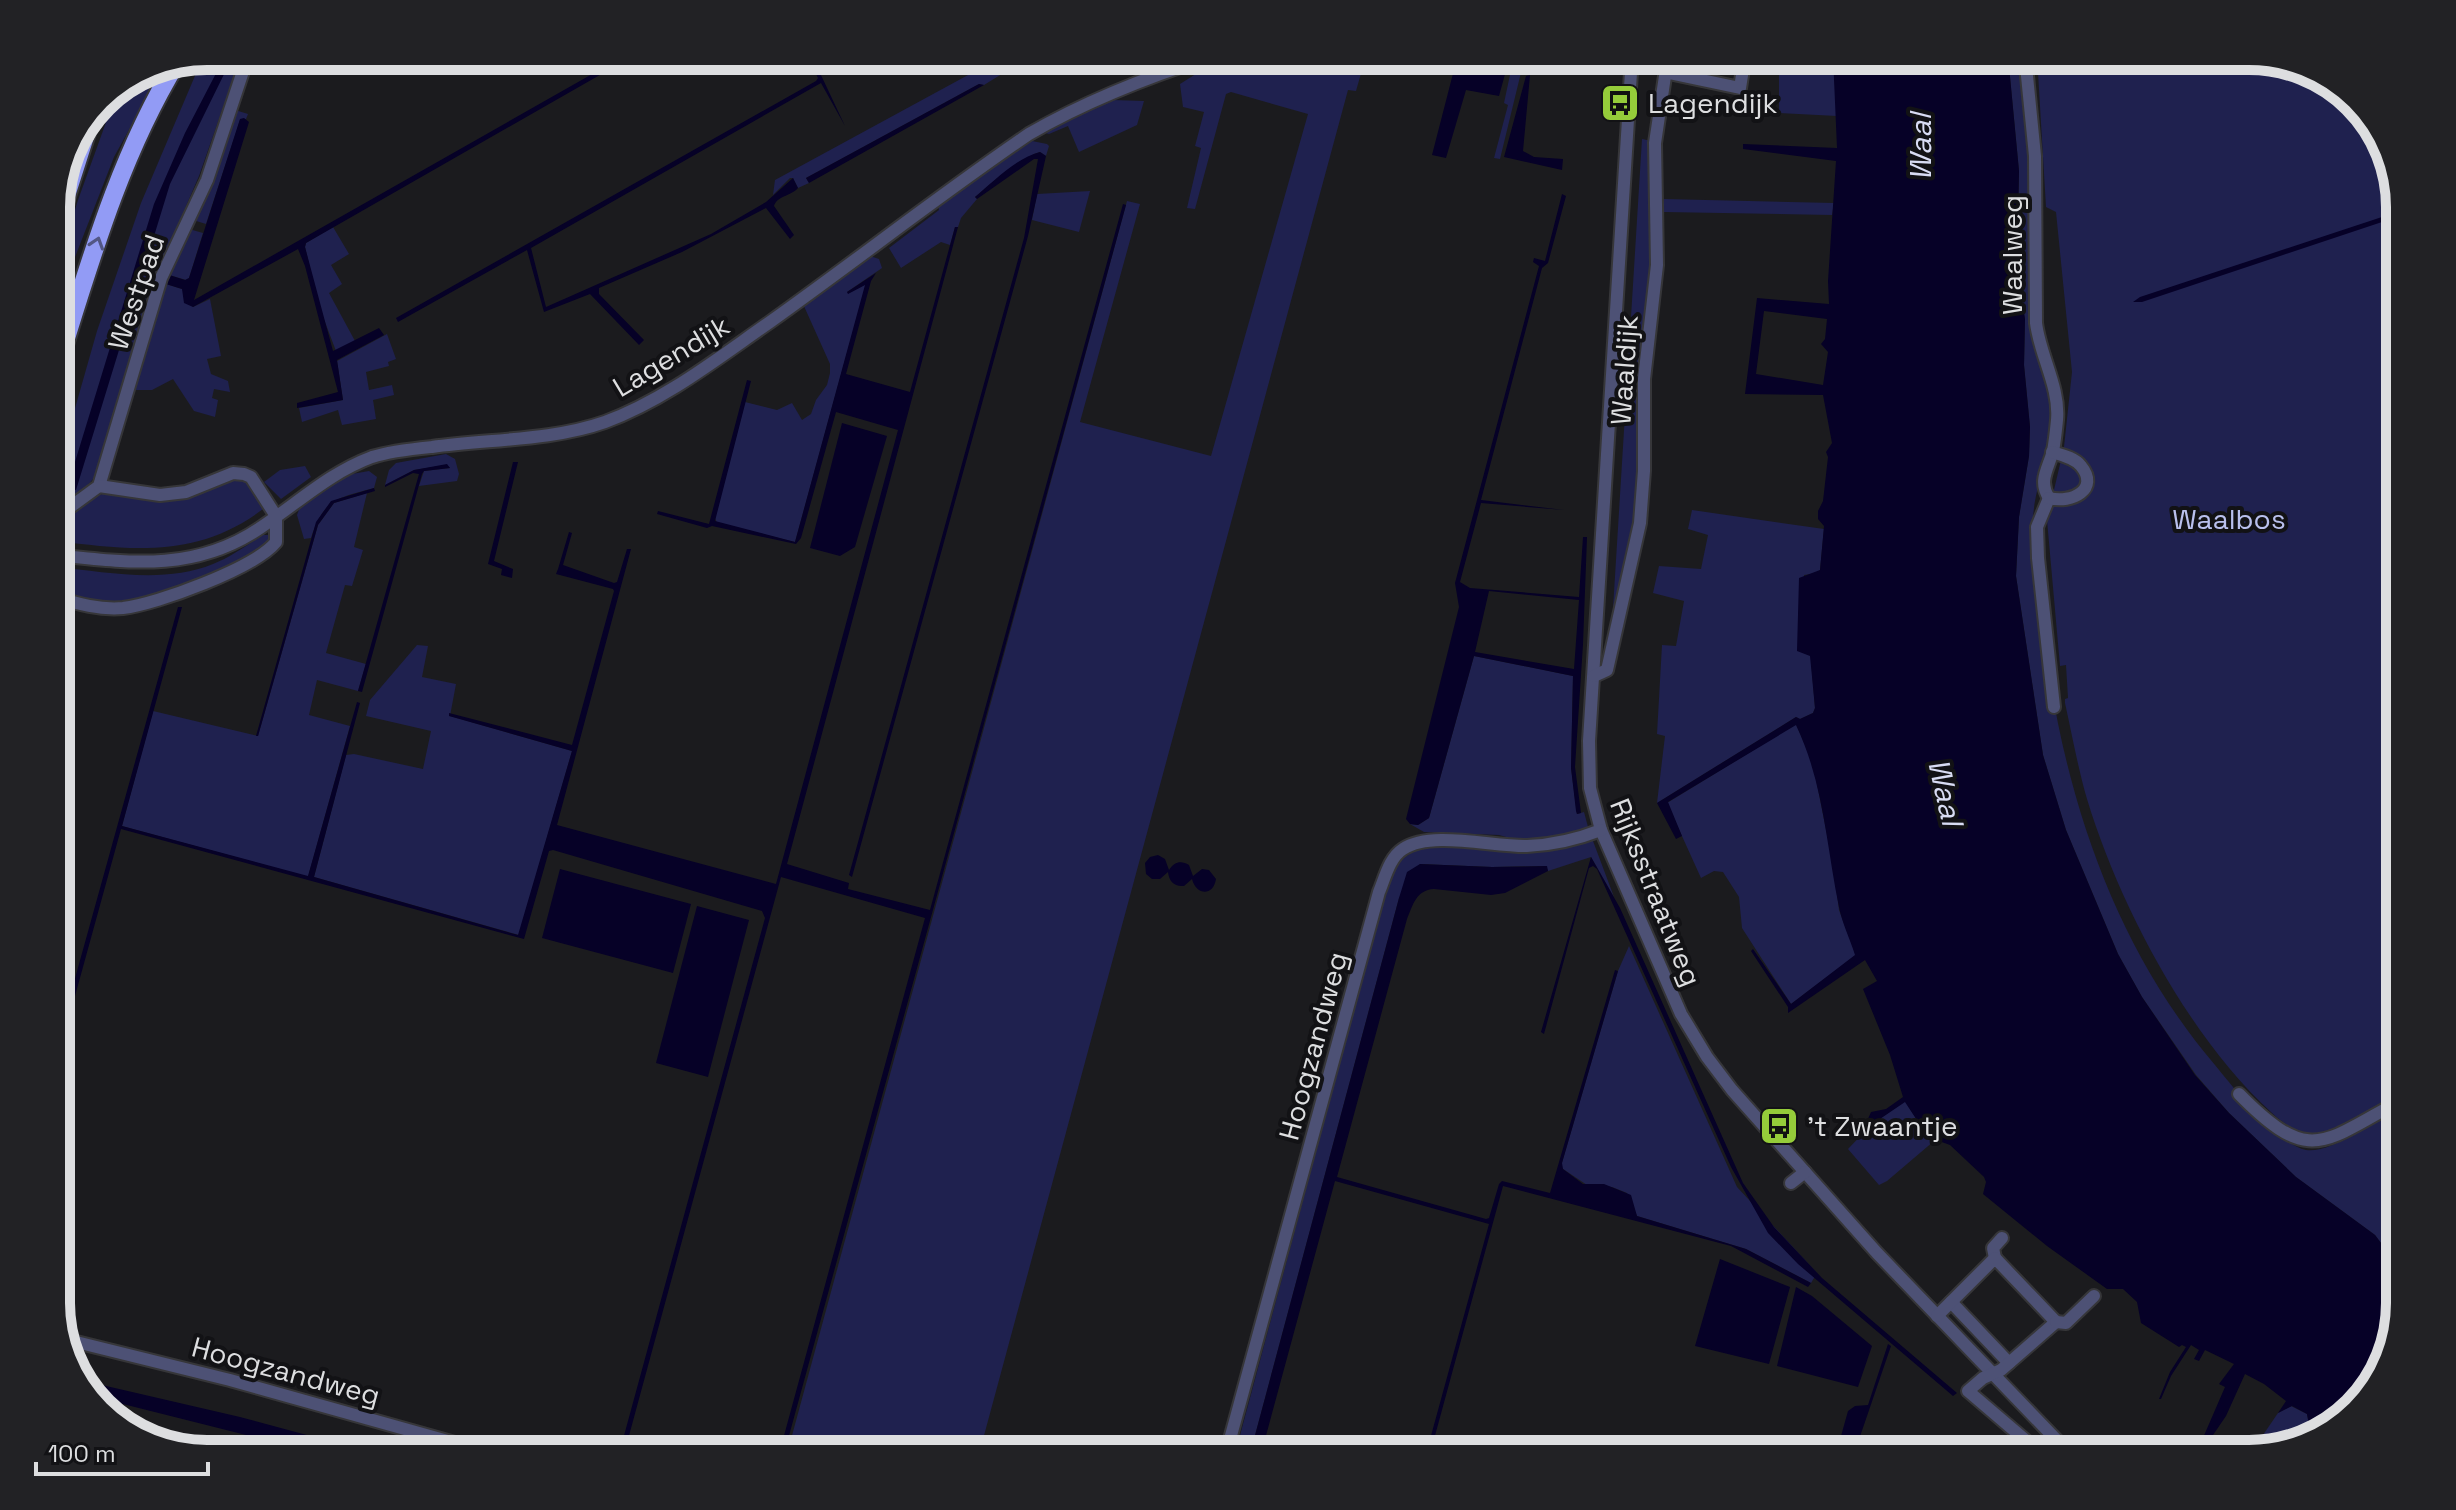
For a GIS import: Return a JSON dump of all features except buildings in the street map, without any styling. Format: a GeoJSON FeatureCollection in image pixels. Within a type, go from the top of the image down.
{"type":"FeatureCollection","features":[{"type":"Feature","properties":{"kind":"highway"},"geometry":{"type":"LineString","coordinates":[[70,328],[115,191],[131,151],[170,75]]}},
{"type":"Feature","properties":{"kind":"street","name":"Westpad"},"geometry":{"type":"LineString","coordinates":[[99,486],[161,278],[207,180],[243,70]]}},
{"type":"Feature","properties":{"kind":"street","name":"Lagendijk"},"geometry":{"type":"LineString","coordinates":[[70,557],[134,563],[196,557],[249,535],[333,475],[373,457],[574,429],[641,407],[752,334],[1029,134],[1142,81],[1173,70]]}},
{"type":"Feature","properties":{"kind":"street","name":"Rijksstraatweg"},"geometry":{"type":"LineString","coordinates":[[1631,70],[1589,769],[1593,805],[1601,830],[1692,1035],[1732,1090],[1937,1316],[2057,1440]]}},
{"type":"Feature","properties":{"kind":"street"},"geometry":{"type":"LineString","coordinates":[[1664,72],[1740,88],[1743,70]]}},
{"type":"Feature","properties":{"kind":"street","name":"Waalweg"},"geometry":{"type":"LineString","coordinates":[[2026,70],[2035,156],[2036,323],[2038,341],[2058,409],[2052,452],[2044,473],[2045,491],[2049,498],[2037,527],[2054,707]]}},
{"type":"Feature","properties":{"kind":"street","name":"Waaldijk"},"geometry":{"type":"LineString","coordinates":[[1594,676],[1607,670],[1640,523],[1644,471],[1644,379],[1657,265],[1655,143],[1664,72]]}},
{"type":"Feature","properties":{"kind":"street"},"geometry":{"type":"LineString","coordinates":[[2049,498],[2070,500],[2079,496],[2085,487],[2086,475],[2081,464],[2052,452]]}},
{"type":"Feature","properties":{"kind":"street"},"geometry":{"type":"LineString","coordinates":[[70,507],[99,486],[160,495],[186,492],[233,473],[251,477],[276,516],[277,537],[273,546],[193,588],[123,608],[91,606],[70,601]]}},
{"type":"Feature","properties":{"kind":"street","name":"Hoogzandweg"},"geometry":{"type":"LineString","coordinates":[[1230,1440],[1379,892],[1391,862],[1400,851],[1415,843],[1439,841],[1530,846],[1581,837],[1601,830]]}},
{"type":"Feature","properties":{"kind":"street"},"geometry":{"type":"LineString","coordinates":[[2239,1094],[2282,1132],[2307,1142],[2327,1139],[2386,1108]]}},
{"type":"Feature","properties":{"kind":"street"},"geometry":{"type":"LineString","coordinates":[[1791,1183],[1805,1172]]}},
{"type":"Feature","properties":{"kind":"street"},"geometry":{"type":"LineString","coordinates":[[2002,1238],[1993,1248],[1995,1258],[2056,1322],[2066,1323],[2094,1296]]}},
{"type":"Feature","properties":{"kind":"street"},"geometry":{"type":"LineString","coordinates":[[1937,1316],[1995,1258]]}},
{"type":"Feature","properties":{"kind":"street"},"geometry":{"type":"LineString","coordinates":[[1951,1302],[2009,1363]]}},
{"type":"Feature","properties":{"kind":"street"},"geometry":{"type":"LineString","coordinates":[[2025,1440],[1968,1391],[2009,1363],[2056,1322]]}},
{"type":"Feature","properties":{"kind":"street","name":"Hoogzandweg"},"geometry":{"type":"LineString","coordinates":[[76,1342],[230,1380],[444,1440]]}},
{"type":"Feature","properties":{"kind":"street"},"geometry":{"type":"LineString","coordinates":[[2016,1432],[2032,1413]]}},
{"type":"Feature","properties":{"kind":"green space"},"geometry":{"type":"Polygon","coordinates":[[[236,70],[199,176],[146,299],[97,472],[70,501],[70,426],[97,331],[141,203],[197,71],[236,70]]]}},
{"type":"Feature","properties":{"kind":"green space"},"geometry":{"type":"Polygon","coordinates":[[[977,70],[1008,70],[806,178],[809,183],[798,188],[790,178],[773,195],[775,180],[977,70]]]}},
{"type":"Feature","properties":{"kind":"green space"},"geometry":{"type":"Polygon","coordinates":[[[1202,70],[1362,70],[1356,91],[1348,90],[983,1440],[791,1440],[1127,201],[1140,204],[1080,422],[1211,456],[1308,114],[1231,92],[1226,94],[1195,209],[1187,208],[1201,148],[1195,146],[1204,112],[1183,107],[1180,84],[1202,70]]]}},
{"type":"Feature","properties":{"kind":"green space"},"geometry":{"type":"Polygon","coordinates":[[[1511,70],[1522,70],[1500,159],[1494,158],[1508,105],[1504,103],[1511,70]]]}},
{"type":"Feature","properties":{"kind":"green space"},"geometry":{"type":"Polygon","coordinates":[[[1779,70],[1834,70],[1837,116],[1779,113],[1779,70]]]}},
{"type":"Feature","properties":{"kind":"green space"},"geometry":{"type":"Polygon","coordinates":[[[2009,70],[2022,70],[2031,166],[2029,311],[2052,410],[2050,436],[2034,505],[2034,547],[2047,659],[2058,721],[2072,784],[2091,844],[2115,904],[2143,960],[2176,1014],[2233,1087],[2270,1127],[2295,1146],[2316,1150],[2341,1142],[2386,1117],[2386,1248],[2375,1235],[2296,1177],[2229,1113],[2196,1075],[2142,997],[2118,954],[2066,830],[2043,755],[2016,576],[2019,517],[2029,456],[2030,427],[2024,365],[2025,319],[2017,273],[2019,171],[2009,70]]]}},
{"type":"Feature","properties":{"kind":"green space","name":"Waalbos"},"geometry":{"type":"Polygon","coordinates":[[[2038,70],[2249,70],[2284,75],[2318,88],[2339,104],[2363,131],[2379,163],[2386,198],[2386,1101],[2325,1133],[2307,1137],[2276,1117],[2242,1082],[2185,1009],[2160,968],[2118,882],[2084,787],[2065,703],[2068,698],[2066,665],[2060,666],[2047,520],[2064,447],[2072,372],[2056,212],[2046,207],[2038,70]]]}},
{"type":"Feature","properties":{"kind":"green space"},"geometry":{"type":"Polygon","coordinates":[[[156,80],[114,157],[70,270],[70,225],[110,111],[138,88],[156,80]]]}},
{"type":"Feature","properties":{"kind":"green space"},"geometry":{"type":"Polygon","coordinates":[[[1112,100],[1144,101],[1137,125],[1079,152],[1068,126],[1049,134],[1041,132],[1112,100]]]}},
{"type":"Feature","properties":{"kind":"green space"},"geometry":{"type":"Polygon","coordinates":[[[232,109],[248,114],[246,119],[240,120],[206,224],[193,220],[232,109]]]}},
{"type":"Feature","properties":{"kind":"green space"},"geometry":{"type":"Polygon","coordinates":[[[1642,139],[1652,141],[1653,268],[1638,427],[1641,480],[1629,562],[1611,641],[1642,139]]]}},
{"type":"Feature","properties":{"kind":"green space"},"geometry":{"type":"Polygon","coordinates":[[[1027,140],[1047,144],[1046,156],[1040,152],[1034,154],[1001,175],[975,197],[977,199],[955,227],[950,245],[941,242],[901,268],[889,248],[939,210],[938,206],[1027,140]]]}},
{"type":"Feature","properties":{"kind":"green space"},"geometry":{"type":"Polygon","coordinates":[[[1090,191],[1079,232],[1032,220],[1037,194],[1090,191]]]}},
{"type":"Feature","properties":{"kind":"green space"},"geometry":{"type":"Polygon","coordinates":[[[1664,199],[1834,203],[1832,215],[1664,212],[1664,199]]]}},
{"type":"Feature","properties":{"kind":"green space"},"geometry":{"type":"Polygon","coordinates":[[[333,227],[349,254],[331,265],[342,284],[329,293],[355,341],[336,351],[320,309],[305,247],[306,243],[333,227]]]}},
{"type":"Feature","properties":{"kind":"green space"},"geometry":{"type":"Polygon","coordinates":[[[189,229],[203,233],[186,280],[169,275],[189,229]]]}},
{"type":"Feature","properties":{"kind":"green space"},"geometry":{"type":"Polygon","coordinates":[[[870,256],[879,259],[882,268],[847,292],[866,284],[795,542],[717,523],[715,518],[745,402],[777,410],[792,403],[802,420],[811,414],[827,385],[830,364],[803,304],[870,256]]]}},
{"type":"Feature","properties":{"kind":"green space"},"geometry":{"type":"Polygon","coordinates":[[[163,285],[182,289],[193,307],[210,299],[221,356],[207,359],[211,374],[228,381],[230,392],[214,389],[212,398],[218,400],[215,417],[194,411],[173,379],[152,390],[132,390],[163,285]]]}},
{"type":"Feature","properties":{"kind":"green space"},"geometry":{"type":"Polygon","coordinates":[[[387,334],[396,359],[388,362],[389,366],[366,372],[369,390],[392,385],[394,395],[373,400],[376,419],[342,425],[338,410],[302,422],[299,408],[343,400],[337,361],[387,334]]]}},
{"type":"Feature","properties":{"kind":"green space"},"geometry":{"type":"Polygon","coordinates":[[[446,454],[455,459],[459,474],[457,481],[419,486],[424,471],[450,468],[447,465],[414,470],[385,485],[389,470],[396,463],[446,454]]]}},
{"type":"Feature","properties":{"kind":"green space"},"geometry":{"type":"Polygon","coordinates":[[[305,466],[311,477],[281,499],[264,482],[280,470],[305,466]]]}},
{"type":"Feature","properties":{"kind":"green space"},"geometry":{"type":"Polygon","coordinates":[[[369,471],[377,477],[374,488],[351,494],[327,507],[311,538],[304,539],[297,515],[300,507],[346,475],[369,471]]]}},
{"type":"Feature","properties":{"kind":"green space"},"geometry":{"type":"Polygon","coordinates":[[[227,477],[248,480],[267,506],[242,523],[192,543],[140,548],[70,542],[70,513],[102,494],[149,497],[185,492],[227,477]]]}},
{"type":"Feature","properties":{"kind":"green space"},"geometry":{"type":"Polygon","coordinates":[[[367,493],[354,547],[363,550],[352,586],[345,585],[326,653],[366,664],[358,691],[317,680],[309,715],[350,726],[308,877],[122,826],[153,711],[258,736],[318,525],[334,503],[367,493]]]}},
{"type":"Feature","properties":{"kind":"green space"},"geometry":{"type":"Polygon","coordinates":[[[1692,510],[1824,529],[1820,570],[1804,575],[1815,708],[1813,713],[1800,719],[1796,717],[1657,803],[1665,736],[1657,734],[1662,645],[1676,646],[1684,601],[1653,593],[1659,566],[1701,569],[1708,535],[1688,529],[1692,510]]]}},
{"type":"Feature","properties":{"kind":"green space"},"geometry":{"type":"Polygon","coordinates":[[[263,535],[273,538],[269,546],[208,579],[131,603],[105,603],[70,596],[70,569],[115,574],[175,574],[220,561],[263,535]]]}},
{"type":"Feature","properties":{"kind":"green space"},"geometry":{"type":"Polygon","coordinates":[[[417,645],[428,646],[422,677],[456,684],[450,716],[572,751],[519,935],[314,877],[346,755],[354,754],[423,769],[431,731],[366,716],[370,700],[417,645]]]}},
{"type":"Feature","properties":{"kind":"green space"},"geometry":{"type":"Polygon","coordinates":[[[1474,656],[1573,676],[1571,768],[1577,814],[1584,812],[1588,827],[1578,832],[1524,842],[1499,835],[1424,832],[1410,824],[1418,825],[1429,818],[1474,656]]]}},
{"type":"Feature","properties":{"kind":"green space"},"geometry":{"type":"Polygon","coordinates":[[[1796,724],[1813,764],[1839,910],[1856,955],[1791,1004],[1742,928],[1739,897],[1723,872],[1714,871],[1701,878],[1667,803],[1796,724]]]}},
{"type":"Feature","properties":{"kind":"green space"},"geometry":{"type":"Polygon","coordinates":[[[1593,841],[1614,897],[1591,857],[1548,871],[1546,866],[1420,864],[1399,898],[1254,1440],[1239,1440],[1385,894],[1400,862],[1411,853],[1430,846],[1593,841]]]}},
{"type":"Feature","properties":{"kind":"green space"},"geometry":{"type":"Polygon","coordinates":[[[1629,946],[1737,1187],[1817,1273],[1811,1283],[1746,1249],[1637,1216],[1627,1193],[1612,1187],[1587,1185],[1561,1166],[1618,971],[1629,946]]]}},
{"type":"Feature","properties":{"kind":"green space"},"geometry":{"type":"Polygon","coordinates":[[[1905,1101],[1928,1137],[1934,1141],[1879,1185],[1848,1149],[1871,1125],[1905,1101]]]}},
{"type":"Feature","properties":{"kind":"green space"},"geometry":{"type":"Polygon","coordinates":[[[2291,1406],[2307,1414],[2308,1427],[2260,1439],[2278,1413],[2291,1406]]]}},
{"type":"Feature","properties":{"kind":"water"},"geometry":{"type":"Polygon","coordinates":[[[218,70],[226,70],[170,184],[76,490],[70,489],[70,478],[154,204],[185,133],[218,70]]]}},
{"type":"Feature","properties":{"kind":"water"},"geometry":{"type":"Polygon","coordinates":[[[599,70],[609,70],[306,243],[333,351],[379,328],[384,335],[337,360],[343,400],[297,408],[297,403],[338,392],[298,249],[193,307],[184,303],[182,289],[166,284],[169,275],[185,280],[189,278],[240,119],[244,118],[249,122],[194,300],[599,70]]]}},
{"type":"Feature","properties":{"kind":"water"},"geometry":{"type":"Polygon","coordinates":[[[814,70],[819,70],[845,126],[821,83],[531,248],[546,307],[711,234],[766,202],[793,178],[798,188],[774,206],[794,235],[790,239],[766,208],[682,252],[599,288],[599,294],[644,340],[639,345],[590,294],[544,312],[527,250],[398,322],[396,318],[818,78],[814,70]]]}},
{"type":"Feature","properties":{"kind":"water"},"geometry":{"type":"Polygon","coordinates":[[[1454,70],[1506,70],[1499,96],[1466,90],[1446,158],[1432,155],[1454,70]]]}},
{"type":"Feature","properties":{"kind":"water","name":"Waal"},"geometry":{"type":"Polygon","coordinates":[[[1834,70],[2009,70],[2019,171],[2017,273],[2025,319],[2024,365],[2030,427],[2029,456],[2019,517],[2016,576],[2043,755],[2066,830],[2118,954],[2142,997],[2195,1075],[2229,1113],[2296,1177],[2375,1235],[2386,1248],[2385,1321],[2376,1355],[2368,1372],[2346,1400],[2308,1427],[2307,1414],[2292,1406],[2278,1413],[2286,1401],[2245,1374],[2226,1416],[2210,1440],[2202,1440],[2225,1387],[2219,1384],[2234,1364],[2205,1350],[2199,1361],[2194,1359],[2199,1350],[2191,1345],[2159,1399],[2170,1372],[2186,1347],[2179,1347],[2141,1323],[2137,1302],[2123,1289],[2107,1289],[1983,1194],[1984,1177],[1950,1145],[1928,1137],[1905,1102],[1871,1125],[1867,1121],[1871,1112],[1886,1109],[1903,1097],[1863,989],[1877,981],[1865,960],[1788,1013],[1788,1007],[1751,951],[1753,949],[1791,1004],[1855,955],[1839,907],[1813,769],[1796,725],[1668,802],[1682,836],[1676,839],[1657,803],[1796,717],[1800,719],[1813,713],[1815,708],[1810,656],[1797,651],[1799,578],[1820,570],[1824,526],[1818,519],[1818,511],[1823,501],[1826,452],[1832,443],[1823,395],[1745,394],[1757,298],[1829,304],[1836,161],[1743,149],[1743,144],[1837,148],[1834,70]],[[1764,311],[1756,374],[1823,385],[1828,352],[1821,344],[1825,339],[1827,319],[1764,311]]]}},
{"type":"Feature","properties":{"kind":"water"},"geometry":{"type":"Polygon","coordinates":[[[1530,75],[1523,151],[1534,157],[1563,159],[1562,170],[1504,157],[1526,76],[1530,75]]]}},
{"type":"Feature","properties":{"kind":"water"},"geometry":{"type":"Polygon","coordinates":[[[979,84],[984,85],[809,183],[806,178],[979,84]]]}},
{"type":"Feature","properties":{"kind":"water"},"geometry":{"type":"Polygon","coordinates":[[[1040,152],[1046,156],[1028,236],[852,877],[849,875],[1024,238],[1038,159],[977,199],[975,197],[1014,165],[1040,152]]]}},
{"type":"Feature","properties":{"kind":"water"},"geometry":{"type":"Polygon","coordinates":[[[1562,194],[1566,196],[1548,263],[1542,268],[1481,500],[1564,510],[1481,503],[1460,582],[1470,588],[1579,597],[1583,537],[1587,537],[1575,767],[1581,813],[1577,814],[1576,811],[1571,768],[1573,676],[1474,656],[1429,818],[1418,825],[1410,824],[1406,819],[1459,607],[1455,583],[1539,266],[1533,262],[1534,258],[1545,261],[1562,194]],[[1489,591],[1475,652],[1574,669],[1579,600],[1489,591]]]}},
{"type":"Feature","properties":{"kind":"water"},"geometry":{"type":"Polygon","coordinates":[[[1123,204],[1126,205],[788,1440],[783,1440],[925,918],[781,877],[628,1440],[623,1440],[765,918],[762,911],[553,850],[549,851],[524,939],[121,829],[70,1014],[70,997],[178,607],[182,607],[122,826],[308,876],[357,702],[360,703],[314,877],[518,935],[572,751],[449,716],[449,713],[572,745],[614,591],[556,574],[569,532],[572,533],[563,565],[614,583],[617,582],[627,549],[631,549],[557,825],[776,884],[898,430],[836,412],[801,538],[796,544],[712,526],[707,528],[657,514],[658,511],[709,524],[747,380],[751,381],[715,521],[795,542],[865,285],[847,292],[876,273],[871,281],[846,374],[910,392],[955,227],[958,227],[787,864],[849,883],[848,889],[930,910],[1123,204]]]}},
{"type":"Feature","properties":{"kind":"water"},"geometry":{"type":"Polygon","coordinates":[[[2386,216],[2386,221],[2142,302],[2133,302],[2140,297],[2386,216]]]}},
{"type":"Feature","properties":{"kind":"water"},"geometry":{"type":"Polygon","coordinates":[[[842,423],[887,436],[855,547],[840,556],[810,548],[842,423]]]}},
{"type":"Feature","properties":{"kind":"water"},"geometry":{"type":"Polygon","coordinates":[[[513,462],[518,462],[494,561],[513,569],[512,578],[501,575],[502,569],[488,564],[513,462]]]}},
{"type":"Feature","properties":{"kind":"water"},"geometry":{"type":"Polygon","coordinates":[[[447,464],[450,468],[424,471],[422,474],[362,692],[358,691],[419,474],[413,473],[385,485],[414,470],[447,464]]]}},
{"type":"Feature","properties":{"kind":"water"},"geometry":{"type":"Polygon","coordinates":[[[374,488],[375,491],[334,503],[318,525],[256,736],[316,522],[331,501],[374,488]]]}},
{"type":"Feature","properties":{"kind":"water"},"geometry":{"type":"Polygon","coordinates":[[[1158,855],[1165,859],[1169,870],[1180,862],[1189,865],[1193,876],[1202,869],[1209,870],[1216,879],[1212,889],[1201,891],[1192,879],[1184,886],[1177,886],[1168,872],[1160,879],[1152,879],[1146,874],[1145,863],[1150,857],[1158,855]]]}},
{"type":"Feature","properties":{"kind":"water"},"geometry":{"type":"Polygon","coordinates":[[[1591,857],[1620,908],[1743,1183],[1774,1227],[1822,1278],[1957,1393],[1953,1396],[1798,1264],[1768,1233],[1731,1167],[1593,866],[1589,868],[1544,1034],[1541,1032],[1591,857]]]}},
{"type":"Feature","properties":{"kind":"water"},"geometry":{"type":"Polygon","coordinates":[[[1420,864],[1547,866],[1548,871],[1505,893],[1491,895],[1434,889],[1423,892],[1416,899],[1407,919],[1337,1177],[1486,1219],[1502,1181],[1550,1193],[1615,970],[1618,971],[1562,1163],[1563,1169],[1583,1184],[1604,1184],[1631,1195],[1637,1216],[1746,1249],[1811,1283],[1808,1287],[1731,1246],[1503,1186],[1434,1440],[1430,1440],[1489,1224],[1335,1181],[1265,1440],[1254,1440],[1399,898],[1407,872],[1420,864]]]}},
{"type":"Feature","properties":{"kind":"water"},"geometry":{"type":"Polygon","coordinates":[[[560,869],[691,904],[673,973],[542,938],[560,869]]]}},
{"type":"Feature","properties":{"kind":"water"},"geometry":{"type":"Polygon","coordinates":[[[697,906],[749,920],[708,1077],[656,1063],[697,906]]]}},
{"type":"Feature","properties":{"kind":"water"},"geometry":{"type":"Polygon","coordinates":[[[1720,1259],[1790,1287],[1769,1364],[1695,1346],[1720,1259]]]}},
{"type":"Feature","properties":{"kind":"water"},"geometry":{"type":"Polygon","coordinates":[[[1796,1287],[1812,1296],[1872,1346],[1858,1387],[1777,1366],[1796,1287]]]}},
{"type":"Feature","properties":{"kind":"water"},"geometry":{"type":"Polygon","coordinates":[[[1888,1344],[1891,1346],[1859,1440],[1840,1440],[1848,1411],[1855,1406],[1868,1405],[1888,1344]]]}},
{"type":"Feature","properties":{"kind":"water"},"geometry":{"type":"Polygon","coordinates":[[[96,1384],[325,1440],[266,1440],[111,1401],[96,1384]]]}},
{"type":"Feature","properties":{"kind":"place","name":"Lagendijk"},"geometry":{"type":"Point","coordinates":[1620,103]}},
{"type":"Feature","properties":{"kind":"place","name":"'t Zwaantje"},"geometry":{"type":"Point","coordinates":[1779,1126]}}]}
